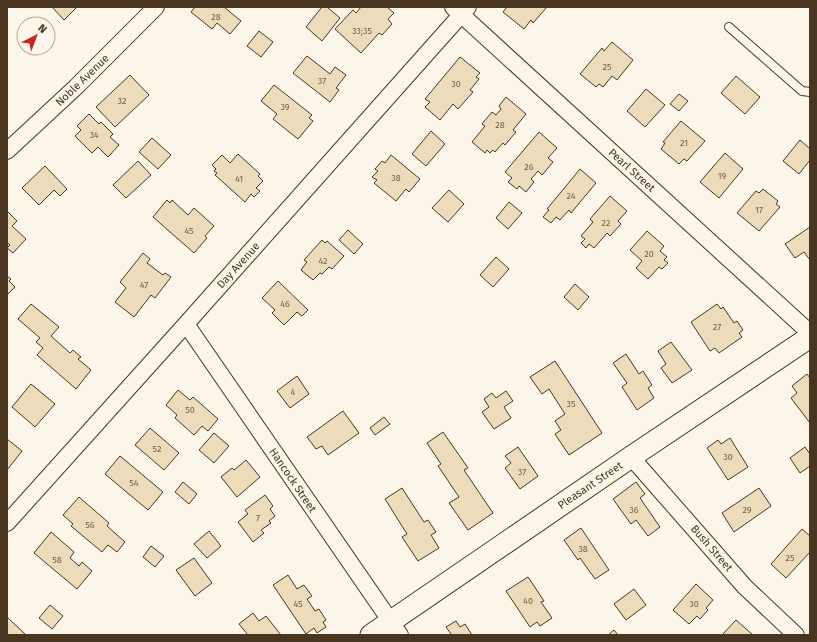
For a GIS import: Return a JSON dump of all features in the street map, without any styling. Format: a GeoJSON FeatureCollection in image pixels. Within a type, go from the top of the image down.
{"type":"FeatureCollection","features":[{"type":"Feature","properties":{"kind":"street","name":"Noble Avenue"},"geometry":{"type":"LineString","coordinates":[[7,151],[76,87],[156,7]]}},
{"type":"Feature","properties":{"kind":"street","name":"Day Avenue"},"geometry":{"type":"LineString","coordinates":[[7,523],[186,324],[461,10]]}},
{"type":"Feature","properties":{"kind":"street","name":"Pearl Street"},"geometry":{"type":"LineString","coordinates":[[461,10],[810,333]]}},
{"type":"Feature","properties":{"kind":"street","name":"Hancock Street"},"geometry":{"type":"LineString","coordinates":[[186,324],[396,628]]}},
{"type":"Feature","properties":{"kind":"street","name":"Pleasant Street"},"geometry":{"type":"LineString","coordinates":[[371,635],[396,628],[631,457],[810,337]]}},
{"type":"Feature","properties":{"kind":"street","name":"Bush Street"},"geometry":{"type":"LineString","coordinates":[[631,457],[745,587],[796,635]]}},
{"type":"Feature","properties":{"kind":"lane"},"geometry":{"type":"LineString","coordinates":[[729,27],[802,91],[810,92]]}},
{"type":"Feature","properties":{"kind":"building"},"geometry":{"type":"Polygon","coordinates":[[[52,7],[77,7],[64,20],[52,7]]]}},
{"type":"Feature","properties":{"kind":"building"},"geometry":{"type":"Polygon","coordinates":[[[195,7],[224,7],[241,21],[230,34],[217,23],[212,29],[191,12],[195,7]]]}},
{"type":"Feature","properties":{"kind":"building"},"geometry":{"type":"Polygon","coordinates":[[[322,7],[327,7],[340,18],[322,41],[306,27],[322,7]]]}},
{"type":"Feature","properties":{"kind":"building"},"geometry":{"type":"Polygon","coordinates":[[[361,7],[387,7],[394,13],[388,19],[392,24],[382,35],[379,33],[361,53],[335,29],[353,10],[356,13],[361,7]]]}},
{"type":"Feature","properties":{"kind":"building"},"geometry":{"type":"Polygon","coordinates":[[[507,7],[547,7],[533,23],[531,20],[524,29],[503,12],[507,7]]]}},
{"type":"Feature","properties":{"kind":"building"},"geometry":{"type":"Polygon","coordinates":[[[259,31],[273,42],[261,57],[247,46],[259,31]]]}},
{"type":"Feature","properties":{"kind":"building"},"geometry":{"type":"Polygon","coordinates":[[[612,42],[633,60],[617,80],[612,76],[603,87],[599,84],[596,87],[580,74],[602,48],[604,51],[612,42]]]}},
{"type":"Feature","properties":{"kind":"building"},"geometry":{"type":"Polygon","coordinates":[[[307,56],[330,74],[335,67],[346,75],[336,88],[339,90],[330,102],[293,73],[307,56]]]}},
{"type":"Feature","properties":{"kind":"building"},"geometry":{"type":"Polygon","coordinates":[[[460,57],[480,73],[476,77],[479,79],[470,90],[473,92],[458,109],[453,104],[440,120],[425,107],[430,102],[425,99],[460,57]]]}},
{"type":"Feature","properties":{"kind":"building"},"geometry":{"type":"Polygon","coordinates":[[[130,75],[149,95],[115,127],[96,107],[130,75]]]}},
{"type":"Feature","properties":{"kind":"building"},"geometry":{"type":"Polygon","coordinates":[[[736,76],[760,97],[745,114],[721,93],[736,76]]]}},
{"type":"Feature","properties":{"kind":"building"},"geometry":{"type":"Polygon","coordinates":[[[274,85],[312,115],[309,118],[313,121],[298,139],[273,119],[277,114],[261,101],[274,85]]]}},
{"type":"Feature","properties":{"kind":"building"},"geometry":{"type":"Polygon","coordinates":[[[646,89],[665,105],[645,127],[627,111],[646,89]]]}},
{"type":"Feature","properties":{"kind":"building"},"geometry":{"type":"Polygon","coordinates":[[[679,94],[688,101],[679,111],[670,104],[679,94]]]}},
{"type":"Feature","properties":{"kind":"building"},"geometry":{"type":"Polygon","coordinates":[[[506,97],[526,114],[513,130],[516,132],[505,145],[503,143],[495,152],[493,150],[490,153],[487,150],[485,153],[472,142],[485,126],[482,124],[492,112],[496,115],[501,109],[499,106],[506,97]]]}},
{"type":"Feature","properties":{"kind":"building"},"geometry":{"type":"Polygon","coordinates":[[[89,114],[99,124],[101,122],[113,134],[110,137],[119,145],[108,157],[98,147],[92,153],[75,136],[81,130],[77,126],[89,114]]]}},
{"type":"Feature","properties":{"kind":"building"},"geometry":{"type":"Polygon","coordinates":[[[681,121],[705,141],[687,161],[684,159],[679,164],[661,149],[665,143],[663,142],[681,121]]]}},
{"type":"Feature","properties":{"kind":"building"},"geometry":{"type":"Polygon","coordinates":[[[431,131],[445,144],[426,166],[412,154],[431,131]]]}},
{"type":"Feature","properties":{"kind":"building"},"geometry":{"type":"Polygon","coordinates":[[[539,132],[557,148],[548,158],[553,162],[542,175],[538,171],[531,179],[534,182],[526,192],[519,186],[517,189],[508,182],[512,178],[505,172],[539,132]]]}},
{"type":"Feature","properties":{"kind":"building"},"geometry":{"type":"Polygon","coordinates":[[[152,138],[171,155],[158,169],[139,152],[152,138]]]}},
{"type":"Feature","properties":{"kind":"building"},"geometry":{"type":"Polygon","coordinates":[[[800,140],[810,149],[810,160],[799,174],[783,161],[800,140]]]}},
{"type":"Feature","properties":{"kind":"building"},"geometry":{"type":"Polygon","coordinates":[[[725,153],[743,169],[719,198],[700,182],[725,153]]]}},
{"type":"Feature","properties":{"kind":"building"},"geometry":{"type":"Polygon","coordinates":[[[238,154],[260,174],[258,176],[263,181],[256,188],[260,191],[254,197],[251,194],[245,202],[215,175],[217,173],[214,171],[216,169],[212,165],[222,155],[230,163],[238,154]]]}},
{"type":"Feature","properties":{"kind":"building"},"geometry":{"type":"Polygon","coordinates":[[[391,155],[420,179],[409,192],[406,189],[396,201],[374,183],[377,180],[372,177],[378,171],[375,169],[382,161],[385,163],[391,155]]]}},
{"type":"Feature","properties":{"kind":"building"},"geometry":{"type":"Polygon","coordinates":[[[138,161],[151,175],[126,198],[113,185],[138,161]]]}},
{"type":"Feature","properties":{"kind":"building"},"geometry":{"type":"Polygon","coordinates":[[[45,166],[67,189],[60,196],[54,190],[39,205],[22,188],[45,166]]]}},
{"type":"Feature","properties":{"kind":"building"},"geometry":{"type":"Polygon","coordinates":[[[580,169],[596,183],[571,213],[569,210],[560,220],[556,217],[551,223],[543,217],[549,210],[547,209],[580,169]]]}},
{"type":"Feature","properties":{"kind":"building"},"geometry":{"type":"Polygon","coordinates":[[[763,189],[778,201],[776,204],[780,207],[759,231],[737,213],[756,191],[759,193],[763,189]]]}},
{"type":"Feature","properties":{"kind":"building"},"geometry":{"type":"Polygon","coordinates":[[[449,190],[464,204],[448,222],[432,208],[449,190]]]}},
{"type":"Feature","properties":{"kind":"building"},"geometry":{"type":"Polygon","coordinates":[[[610,196],[627,211],[618,221],[621,224],[610,236],[607,233],[594,248],[589,244],[586,248],[581,243],[585,239],[581,236],[593,222],[590,219],[610,196]]]}},
{"type":"Feature","properties":{"kind":"building"},"geometry":{"type":"Polygon","coordinates":[[[167,200],[170,203],[172,200],[188,215],[194,208],[214,226],[205,236],[207,238],[194,253],[153,217],[167,200]]]}},
{"type":"Feature","properties":{"kind":"building"},"geometry":{"type":"Polygon","coordinates":[[[509,202],[522,213],[508,229],[496,218],[509,202]]]}},
{"type":"Feature","properties":{"kind":"building"},"geometry":{"type":"Polygon","coordinates":[[[7,211],[17,221],[12,226],[26,239],[13,253],[7,248],[10,245],[7,242],[7,211]]]}},
{"type":"Feature","properties":{"kind":"building"},"geometry":{"type":"Polygon","coordinates":[[[810,227],[810,260],[804,252],[795,258],[785,244],[810,227]]]}},
{"type":"Feature","properties":{"kind":"building"},"geometry":{"type":"Polygon","coordinates":[[[348,230],[363,244],[354,254],[339,240],[348,230]]]}},
{"type":"Feature","properties":{"kind":"building"},"geometry":{"type":"Polygon","coordinates":[[[647,231],[664,246],[660,251],[667,257],[664,260],[668,263],[662,269],[659,267],[648,279],[636,268],[642,261],[630,250],[647,231]]]}},
{"type":"Feature","properties":{"kind":"building"},"geometry":{"type":"Polygon","coordinates":[[[322,240],[325,243],[327,241],[344,256],[332,269],[329,267],[313,280],[301,270],[307,262],[304,260],[322,240]]]}},
{"type":"Feature","properties":{"kind":"building"},"geometry":{"type":"Polygon","coordinates":[[[143,253],[150,259],[147,263],[163,275],[165,273],[171,277],[155,298],[151,295],[134,317],[115,302],[126,288],[120,282],[143,253]]]}},
{"type":"Feature","properties":{"kind":"building"},"geometry":{"type":"Polygon","coordinates":[[[496,257],[509,269],[493,287],[480,275],[496,257]]]}},
{"type":"Feature","properties":{"kind":"building"},"geometry":{"type":"Polygon","coordinates":[[[7,276],[11,279],[9,281],[15,287],[8,294],[7,292],[7,276]]]}},
{"type":"Feature","properties":{"kind":"building"},"geometry":{"type":"Polygon","coordinates":[[[278,281],[308,310],[302,316],[297,312],[284,325],[272,313],[275,310],[262,298],[278,281]]]}},
{"type":"Feature","properties":{"kind":"building"},"geometry":{"type":"Polygon","coordinates":[[[575,284],[589,297],[578,310],[564,297],[575,284]]]}},
{"type":"Feature","properties":{"kind":"building"},"geometry":{"type":"Polygon","coordinates":[[[31,304],[59,327],[51,336],[70,353],[73,350],[81,357],[78,359],[91,370],[76,389],[37,355],[43,348],[36,342],[40,338],[18,319],[31,304]]]}},
{"type":"Feature","properties":{"kind":"building"},"geometry":{"type":"Polygon","coordinates":[[[717,304],[721,309],[723,307],[734,323],[737,321],[743,330],[739,333],[742,337],[719,353],[715,348],[710,351],[691,322],[717,304]]]}},
{"type":"Feature","properties":{"kind":"building"},"geometry":{"type":"Polygon","coordinates":[[[671,342],[692,370],[672,383],[661,368],[666,364],[658,351],[671,342]]]}},
{"type":"Feature","properties":{"kind":"building"},"geometry":{"type":"Polygon","coordinates":[[[626,354],[639,374],[643,371],[652,385],[648,388],[654,398],[637,410],[622,387],[627,383],[613,363],[626,354]]]}},
{"type":"Feature","properties":{"kind":"building"},"geometry":{"type":"Polygon","coordinates":[[[555,361],[602,433],[569,455],[555,434],[561,430],[555,421],[565,414],[549,389],[542,394],[530,377],[555,361]]]}},
{"type":"Feature","properties":{"kind":"building"},"geometry":{"type":"Polygon","coordinates":[[[807,374],[810,378],[810,423],[791,398],[797,393],[792,386],[807,374]]]}},
{"type":"Feature","properties":{"kind":"building"},"geometry":{"type":"Polygon","coordinates":[[[297,376],[309,394],[290,408],[277,391],[297,376]]]}},
{"type":"Feature","properties":{"kind":"building"},"geometry":{"type":"Polygon","coordinates":[[[31,384],[55,404],[35,427],[12,407],[31,384]]]}},
{"type":"Feature","properties":{"kind":"building"},"geometry":{"type":"Polygon","coordinates":[[[178,390],[190,400],[193,397],[218,419],[208,431],[202,426],[194,435],[175,418],[177,415],[166,405],[178,390]]]}},
{"type":"Feature","properties":{"kind":"building"},"geometry":{"type":"Polygon","coordinates":[[[506,391],[513,401],[504,407],[511,418],[494,429],[482,412],[489,407],[484,399],[492,393],[496,398],[506,391]]]}},
{"type":"Feature","properties":{"kind":"building"},"geometry":{"type":"Polygon","coordinates":[[[343,411],[359,433],[328,455],[322,446],[316,449],[307,437],[343,411]]]}},
{"type":"Feature","properties":{"kind":"building"},"geometry":{"type":"Polygon","coordinates":[[[384,417],[390,424],[375,435],[370,428],[384,417]]]}},
{"type":"Feature","properties":{"kind":"building"},"geometry":{"type":"Polygon","coordinates":[[[150,428],[179,453],[164,470],[135,445],[150,428]]]}},
{"type":"Feature","properties":{"kind":"building"},"geometry":{"type":"Polygon","coordinates":[[[443,432],[468,468],[464,470],[493,513],[468,530],[449,503],[459,497],[438,466],[441,464],[427,443],[443,432]]]}},
{"type":"Feature","properties":{"kind":"building"},"geometry":{"type":"Polygon","coordinates":[[[214,433],[229,446],[214,463],[199,450],[214,433]]]}},
{"type":"Feature","properties":{"kind":"building"},"geometry":{"type":"Polygon","coordinates":[[[730,438],[748,467],[728,480],[707,448],[718,440],[721,444],[730,438]]]}},
{"type":"Feature","properties":{"kind":"building"},"geometry":{"type":"Polygon","coordinates":[[[7,439],[22,451],[7,470],[7,439]]]}},
{"type":"Feature","properties":{"kind":"building"},"geometry":{"type":"Polygon","coordinates":[[[518,447],[538,476],[520,489],[505,468],[511,463],[505,456],[518,447]]]}},
{"type":"Feature","properties":{"kind":"building"},"geometry":{"type":"Polygon","coordinates":[[[805,447],[810,454],[810,466],[800,473],[790,458],[805,447]]]}},
{"type":"Feature","properties":{"kind":"building"},"geometry":{"type":"Polygon","coordinates":[[[120,456],[163,492],[148,510],[105,474],[120,456]]]}},
{"type":"Feature","properties":{"kind":"building"},"geometry":{"type":"Polygon","coordinates":[[[246,460],[260,477],[237,497],[221,477],[232,468],[234,470],[246,460]]]}},
{"type":"Feature","properties":{"kind":"building"},"geometry":{"type":"Polygon","coordinates":[[[183,482],[197,494],[189,504],[175,492],[183,482]]]}},
{"type":"Feature","properties":{"kind":"building"},"geometry":{"type":"Polygon","coordinates":[[[636,482],[645,494],[640,498],[660,527],[648,536],[636,520],[631,524],[613,499],[636,482]]]}},
{"type":"Feature","properties":{"kind":"building"},"geometry":{"type":"Polygon","coordinates":[[[402,488],[424,522],[428,520],[436,532],[431,535],[439,548],[418,561],[402,537],[407,534],[385,499],[402,488]]]}},
{"type":"Feature","properties":{"kind":"building"},"geometry":{"type":"Polygon","coordinates":[[[759,488],[771,506],[734,532],[722,513],[759,488]]]}},
{"type":"Feature","properties":{"kind":"building"},"geometry":{"type":"Polygon","coordinates":[[[265,495],[273,506],[270,509],[275,516],[269,521],[271,523],[261,530],[264,533],[253,542],[238,522],[248,514],[245,510],[265,495]]]}},
{"type":"Feature","properties":{"kind":"building"},"geometry":{"type":"Polygon","coordinates":[[[79,497],[109,523],[107,526],[125,542],[117,552],[108,545],[102,552],[71,526],[73,524],[63,515],[79,497]]]}},
{"type":"Feature","properties":{"kind":"building"},"geometry":{"type":"Polygon","coordinates":[[[581,528],[609,570],[595,579],[580,558],[578,560],[564,540],[581,528]]]}},
{"type":"Feature","properties":{"kind":"building"},"geometry":{"type":"Polygon","coordinates":[[[802,529],[810,536],[810,552],[786,578],[771,564],[802,529]]]}},
{"type":"Feature","properties":{"kind":"building"},"geometry":{"type":"Polygon","coordinates":[[[209,531],[221,546],[207,558],[194,544],[209,531]]]}},
{"type":"Feature","properties":{"kind":"building"},"geometry":{"type":"Polygon","coordinates":[[[51,532],[74,552],[70,558],[79,566],[82,562],[92,571],[77,589],[34,553],[51,532]]]}},
{"type":"Feature","properties":{"kind":"building"},"geometry":{"type":"Polygon","coordinates":[[[151,546],[164,556],[155,567],[143,557],[151,546]]]}},
{"type":"Feature","properties":{"kind":"building"},"geometry":{"type":"Polygon","coordinates":[[[194,558],[212,583],[195,596],[176,570],[194,558]]]}},
{"type":"Feature","properties":{"kind":"building"},"geometry":{"type":"Polygon","coordinates":[[[288,575],[297,589],[304,585],[312,596],[307,599],[315,611],[319,609],[326,620],[323,622],[326,627],[317,633],[314,628],[306,634],[273,585],[288,575]]]}},
{"type":"Feature","properties":{"kind":"building"},"geometry":{"type":"Polygon","coordinates":[[[528,577],[544,601],[541,602],[552,618],[540,626],[537,622],[530,627],[506,591],[528,577]]]}},
{"type":"Feature","properties":{"kind":"building"},"geometry":{"type":"Polygon","coordinates":[[[696,584],[713,600],[706,608],[708,610],[700,619],[697,616],[689,624],[673,610],[696,584]]]}},
{"type":"Feature","properties":{"kind":"building"},"geometry":{"type":"Polygon","coordinates":[[[634,589],[646,605],[626,620],[614,604],[634,589]]]}},
{"type":"Feature","properties":{"kind":"building"},"geometry":{"type":"Polygon","coordinates":[[[50,605],[63,616],[52,629],[39,618],[50,605]]]}},
{"type":"Feature","properties":{"kind":"building"},"geometry":{"type":"Polygon","coordinates":[[[253,613],[259,621],[266,616],[281,635],[248,635],[239,624],[253,613]]]}},
{"type":"Feature","properties":{"kind":"building"},"geometry":{"type":"Polygon","coordinates":[[[7,617],[26,635],[7,635],[7,617]]]}},
{"type":"Feature","properties":{"kind":"building"},"geometry":{"type":"Polygon","coordinates":[[[736,620],[753,635],[722,635],[736,620]]]}},
{"type":"Feature","properties":{"kind":"building"},"geometry":{"type":"Polygon","coordinates":[[[456,621],[460,627],[465,624],[472,635],[449,635],[451,634],[446,627],[456,621]]]}},
{"type":"Feature","properties":{"kind":"building"},"geometry":{"type":"Polygon","coordinates":[[[614,630],[618,635],[608,635],[614,630]]]}}]}
